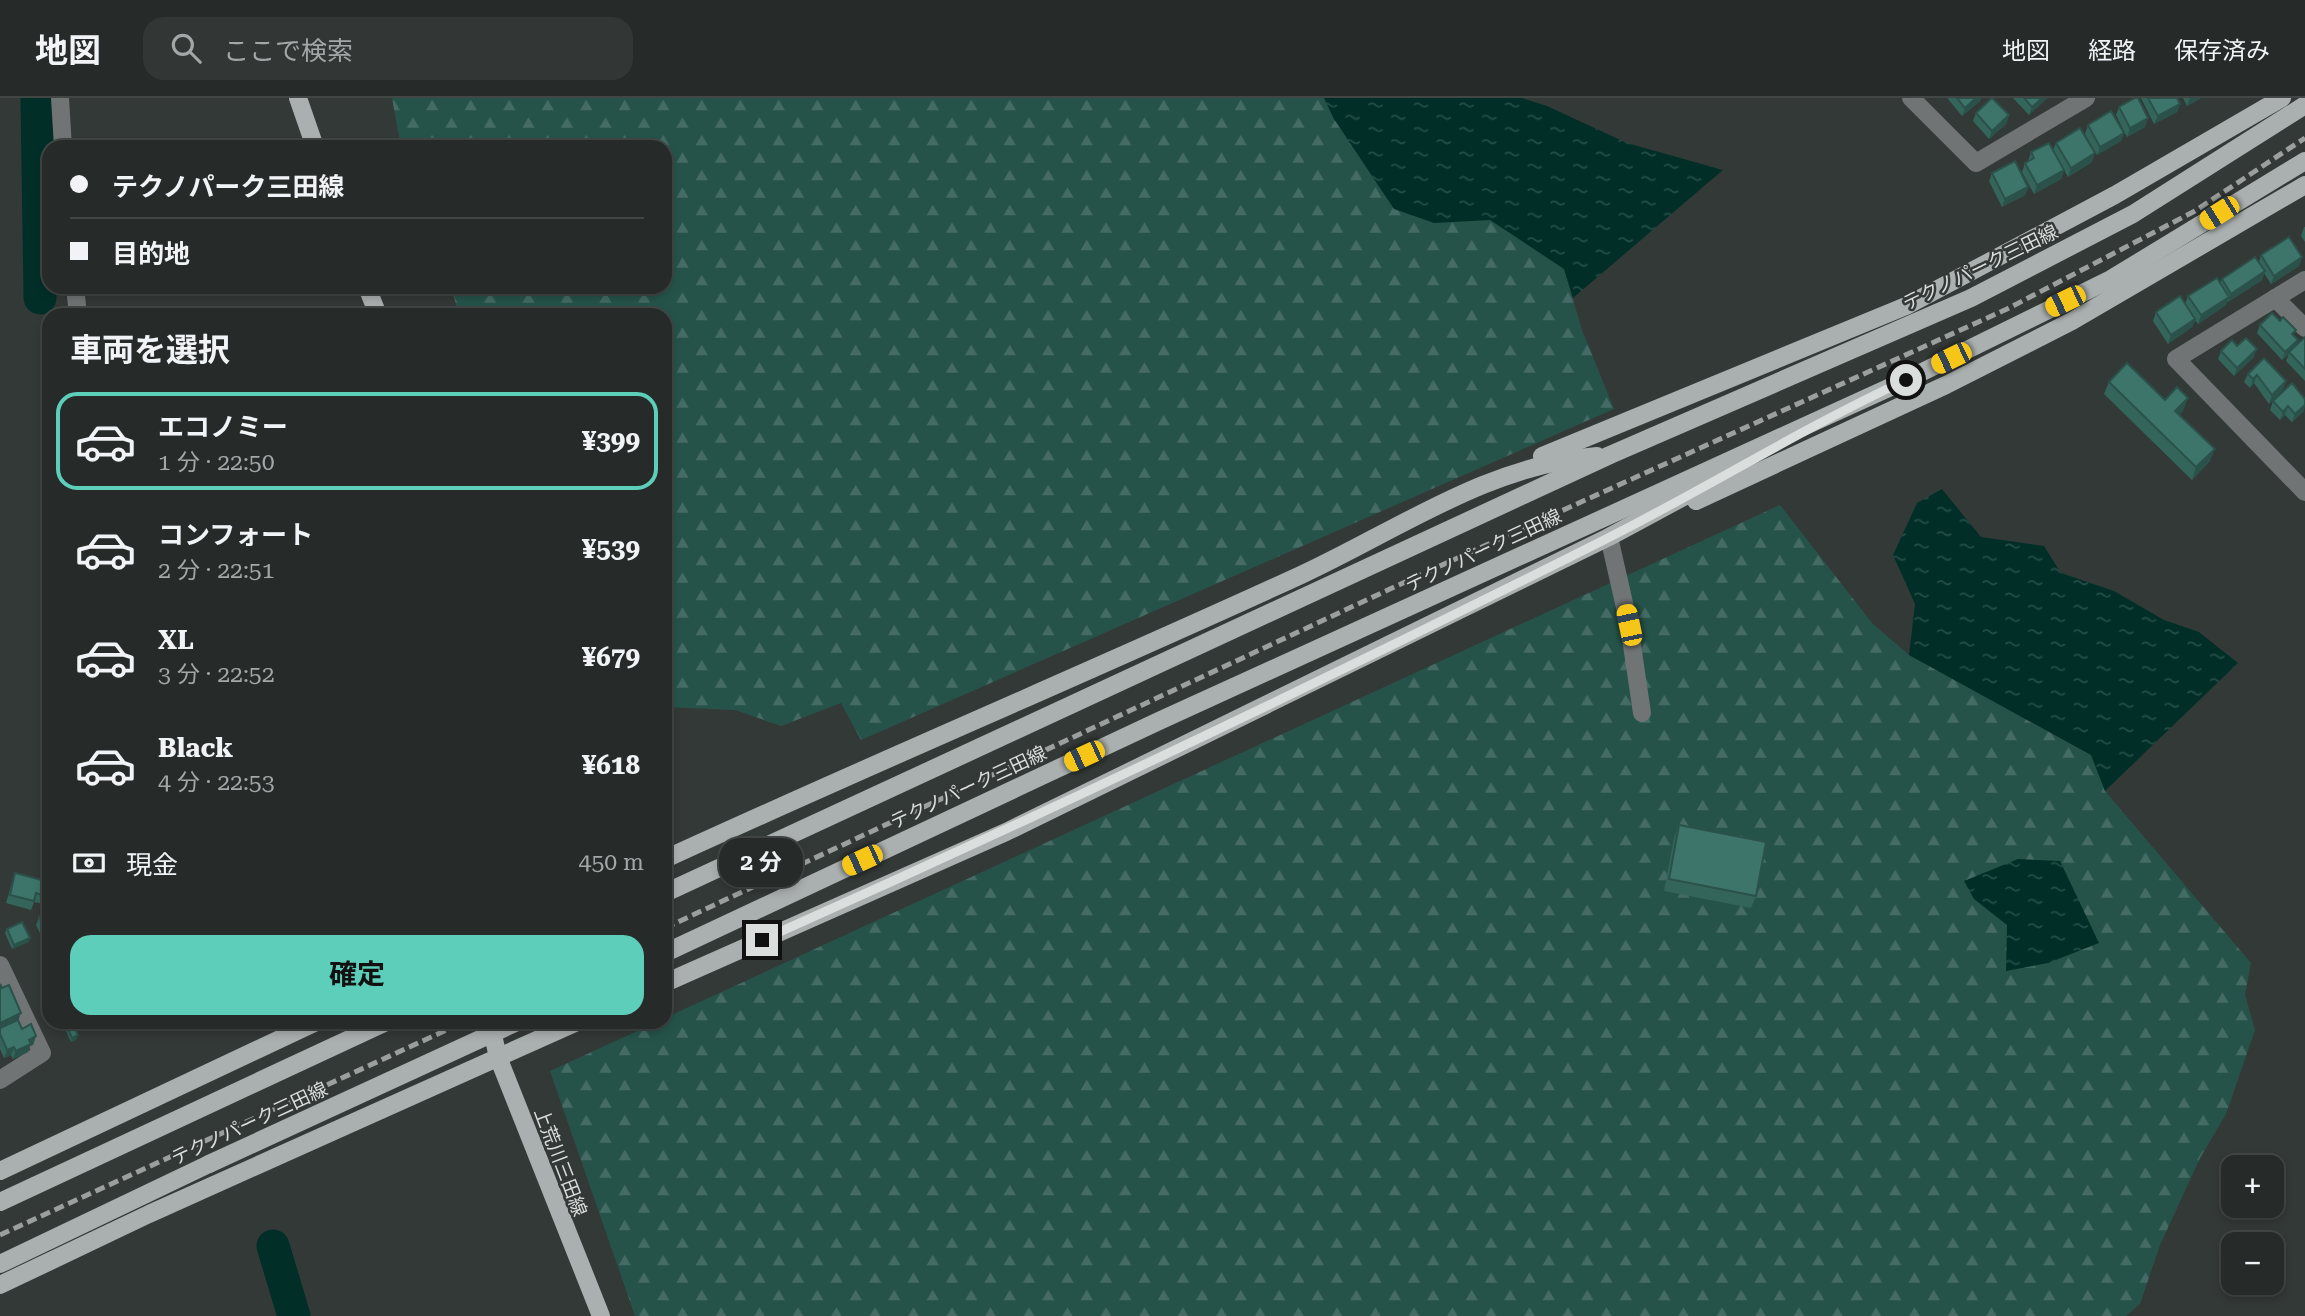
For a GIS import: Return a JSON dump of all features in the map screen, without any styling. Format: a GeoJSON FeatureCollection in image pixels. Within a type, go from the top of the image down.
{"type":"FeatureCollection","features":[{"type":"Feature","properties":{"kind":"main road"},"geometry":{"type":"LineString","coordinates":[[298,98],[313,140]]}},
{"type":"Feature","properties":{"kind":"main road"},"geometry":{"type":"LineString","coordinates":[[672,856],[806,793],[1303,574],[1482,483],[1613,425],[1906,306],[2115,194],[2282,98]]}},
{"type":"Feature","properties":{"kind":"main road","name":"テクノパーク三田線"},"geometry":{"type":"LineString","coordinates":[[672,890],[1610,455],[1970,298],[2133,214],[2305,105]]}},
{"type":"Feature","properties":{"kind":"main road","name":"テクノパーク三田線"},"geometry":{"type":"LineString","coordinates":[[672,950],[1158,721],[1854,404],[2111,279],[2305,161]]}},
{"type":"Feature","properties":{"kind":"main road"},"geometry":{"type":"LineString","coordinates":[[1615,534],[1724,490],[1958,379],[2083,314],[2305,184]]}},
{"type":"Feature","properties":{"kind":"main road"},"geometry":{"type":"LineString","coordinates":[[672,980],[1006,831],[1615,534],[1854,404]]}},
{"type":"Feature","properties":{"kind":"main road"},"geometry":{"type":"LineString","coordinates":[[1482,483],[1563,459],[1610,455]]}},
{"type":"Feature","properties":{"kind":"main road"},"geometry":{"type":"LineString","coordinates":[[0,1171],[301,1029]]}},
{"type":"Feature","properties":{"kind":"main road","name":"テクノパーク三田線"},"geometry":{"type":"LineString","coordinates":[[0,1202],[371,1029]]}},
{"type":"Feature","properties":{"kind":"main road","name":"上荒川三田線"},"geometry":{"type":"LineString","coordinates":[[491,1029],[498,1057],[600,1316]]}},
{"type":"Feature","properties":{"kind":"main road","name":"テクノパーク三田線"},"geometry":{"type":"LineString","coordinates":[[0,1264],[502,1029]]}},
{"type":"Feature","properties":{"kind":"main road"},"geometry":{"type":"LineString","coordinates":[[0,1285],[561,1029]]}},
{"type":"Feature","properties":{"kind":"street"},"geometry":{"type":"LineString","coordinates":[[60,98],[63,140]]}},
{"type":"Feature","properties":{"kind":"street"},"geometry":{"type":"LineString","coordinates":[[1911,98],[1976,163],[2083,98]]}},
{"type":"Feature","properties":{"kind":"street"},"geometry":{"type":"LineString","coordinates":[[2305,280],[2176,359],[2305,492]]}},
{"type":"Feature","properties":{"kind":"street"},"geometry":{"type":"LineString","coordinates":[[2275,298],[2305,328]]}},
{"type":"Feature","properties":{"kind":"street"},"geometry":{"type":"LineString","coordinates":[[1615,534],[1642,713]]}},
{"type":"Feature","properties":{"kind":"street"},"geometry":{"type":"LineString","coordinates":[[0,965],[42,1053],[0,1080]]}},
{"type":"Feature","properties":{"kind":"green space"},"geometry":{"type":"Polygon","coordinates":[[[392,98],[1324,98],[1334,119],[1434,223],[1490,219],[1564,269],[1582,330],[1614,409],[861,740],[841,703],[781,726],[735,710],[672,707],[672,308],[457,308],[453,294],[672,294],[672,140],[400,140],[392,98]]]}},
{"type":"Feature","properties":{"kind":"green space"},"geometry":{"type":"Polygon","coordinates":[[[1780,505],[1872,623],[1909,655],[2091,755],[2105,791],[2251,963],[2245,995],[2255,1030],[2226,1114],[2200,1158],[2160,1245],[2140,1304],[2126,1316],[635,1316],[550,1071],[642,1029],[672,1029],[672,1015],[1780,505]]]}},
{"type":"Feature","properties":{"kind":"water"},"geometry":{"type":"Polygon","coordinates":[[[1324,98],[1522,98],[1547,106],[1627,143],[1723,170],[1573,298],[1564,269],[1490,220],[1434,223],[1394,209],[1334,119],[1324,98]]]}},
{"type":"Feature","properties":{"kind":"water"},"geometry":{"type":"Polygon","coordinates":[[[1942,489],[1981,537],[2044,546],[2061,573],[2114,591],[2164,620],[2199,632],[2238,663],[2105,791],[2091,755],[1909,655],[1915,604],[1893,555],[1917,503],[1942,489]]]}},
{"type":"Feature","properties":{"kind":"water"},"geometry":{"type":"Polygon","coordinates":[[[2018,859],[2060,861],[2099,943],[2048,963],[2006,971],[2007,925],[1974,899],[1964,881],[2018,859]]]}},
{"type":"Feature","properties":{"kind":"building"},"geometry":{"type":"Polygon","coordinates":[[[1957,98],[1976,98],[1965,108],[1957,98]]]}},
{"type":"Feature","properties":{"kind":"building"},"geometry":{"type":"Polygon","coordinates":[[[1992,98],[2009,115],[1992,131],[1976,113],[1992,98]]]}},
{"type":"Feature","properties":{"kind":"building"},"geometry":{"type":"Polygon","coordinates":[[[2024,98],[2042,98],[2032,107],[2024,98]]]}},
{"type":"Feature","properties":{"kind":"building"},"geometry":{"type":"Polygon","coordinates":[[[2138,98],[2148,118],[2130,128],[2119,107],[2138,98]]]}},
{"type":"Feature","properties":{"kind":"building"},"geometry":{"type":"Polygon","coordinates":[[[2148,98],[2177,98],[2180,104],[2158,116],[2148,98]]]}},
{"type":"Feature","properties":{"kind":"building"},"geometry":{"type":"Polygon","coordinates":[[[2111,111],[2124,133],[2100,147],[2088,125],[2111,111]]]}},
{"type":"Feature","properties":{"kind":"building"},"geometry":{"type":"Polygon","coordinates":[[[2080,128],[2095,153],[2071,168],[2056,143],[2080,128]]]}},
{"type":"Feature","properties":{"kind":"building"},"geometry":{"type":"Polygon","coordinates":[[[2049,143],[2064,170],[2037,185],[2025,163],[2034,158],[2031,152],[2049,143]]]}},
{"type":"Feature","properties":{"kind":"building"},"geometry":{"type":"Polygon","coordinates":[[[2015,161],[2028,187],[2005,199],[1992,173],[2015,161]]]}},
{"type":"Feature","properties":{"kind":"building"},"geometry":{"type":"Polygon","coordinates":[[[2289,237],[2302,257],[2274,276],[2261,255],[2289,237]]]}},
{"type":"Feature","properties":{"kind":"building"},"geometry":{"type":"Polygon","coordinates":[[[2255,257],[2265,271],[2231,294],[2222,279],[2255,257]]]}},
{"type":"Feature","properties":{"kind":"building"},"geometry":{"type":"Polygon","coordinates":[[[2217,278],[2229,297],[2201,315],[2188,296],[2217,278]]]}},
{"type":"Feature","properties":{"kind":"building"},"geometry":{"type":"Polygon","coordinates":[[[2180,296],[2195,319],[2171,335],[2156,312],[2180,296]]]}},
{"type":"Feature","properties":{"kind":"building"},"geometry":{"type":"Polygon","coordinates":[[[2272,313],[2280,321],[2283,317],[2296,330],[2292,334],[2298,340],[2285,352],[2260,325],[2272,313]]]}},
{"type":"Feature","properties":{"kind":"building"},"geometry":{"type":"Polygon","coordinates":[[[2305,337],[2305,369],[2289,352],[2305,337]]]}},
{"type":"Feature","properties":{"kind":"building"},"geometry":{"type":"Polygon","coordinates":[[[2246,338],[2257,349],[2237,368],[2221,351],[2232,340],[2237,346],[2246,338]]]}},
{"type":"Feature","properties":{"kind":"building"},"geometry":{"type":"Polygon","coordinates":[[[2264,358],[2286,381],[2272,395],[2257,375],[2253,379],[2248,374],[2264,358]]]}},
{"type":"Feature","properties":{"kind":"building"},"geometry":{"type":"Polygon","coordinates":[[[2127,363],[2165,400],[2177,387],[2188,398],[2175,411],[2215,449],[2196,467],[2109,382],[2127,363]]]}},
{"type":"Feature","properties":{"kind":"building"},"geometry":{"type":"Polygon","coordinates":[[[2292,383],[2305,399],[2305,405],[2295,414],[2288,406],[2283,412],[2273,401],[2292,383]]]}},
{"type":"Feature","properties":{"kind":"building"},"geometry":{"type":"Polygon","coordinates":[[[1679,825],[1766,842],[1756,896],[1669,879],[1679,825]]]}},
{"type":"Feature","properties":{"kind":"building"},"geometry":{"type":"Polygon","coordinates":[[[15,873],[42,880],[42,895],[36,893],[34,901],[10,895],[15,873]]]}},
{"type":"Feature","properties":{"kind":"building"},"geometry":{"type":"Polygon","coordinates":[[[22,922],[30,938],[14,945],[7,929],[22,922]]]}},
{"type":"Feature","properties":{"kind":"building"},"geometry":{"type":"Polygon","coordinates":[[[0,984],[2,988],[9,985],[21,1013],[0,1023],[0,984]]]}},
{"type":"Feature","properties":{"kind":"building"},"geometry":{"type":"Polygon","coordinates":[[[18,1020],[22,1029],[31,1024],[36,1036],[29,1040],[31,1044],[16,1051],[14,1047],[7,1050],[0,1028],[18,1020]]]}},
{"type":"Feature","properties":{"kind":"building"},"geometry":{"type":"Polygon","coordinates":[[[68,1029],[75,1029],[78,1035],[72,1038],[68,1029]]]}},
{"type":"Feature","properties":{"kind":"waterway"},"geometry":{"type":"LineString","coordinates":[[37,98],[40,298]]}},
{"type":"Feature","properties":{"kind":"waterway"},"geometry":{"type":"LineString","coordinates":[[273,1246],[294,1316]]}},
{"type":"Feature","properties":{"kind":"railway"},"geometry":{"type":"LineString","coordinates":[[672,925],[1420,575],[2007,309],[2195,211],[2305,138]]}},
{"type":"Feature","properties":{"kind":"railway"},"geometry":{"type":"LineString","coordinates":[[0,1235],[449,1029]]}},
{"type":"Feature","properties":{"kind":"route"},"geometry":{"type":"LineString","coordinates":[[762,940],[1006,831],[1430,626],[1621,531],[1854,404],[1906,380]]}}]}
